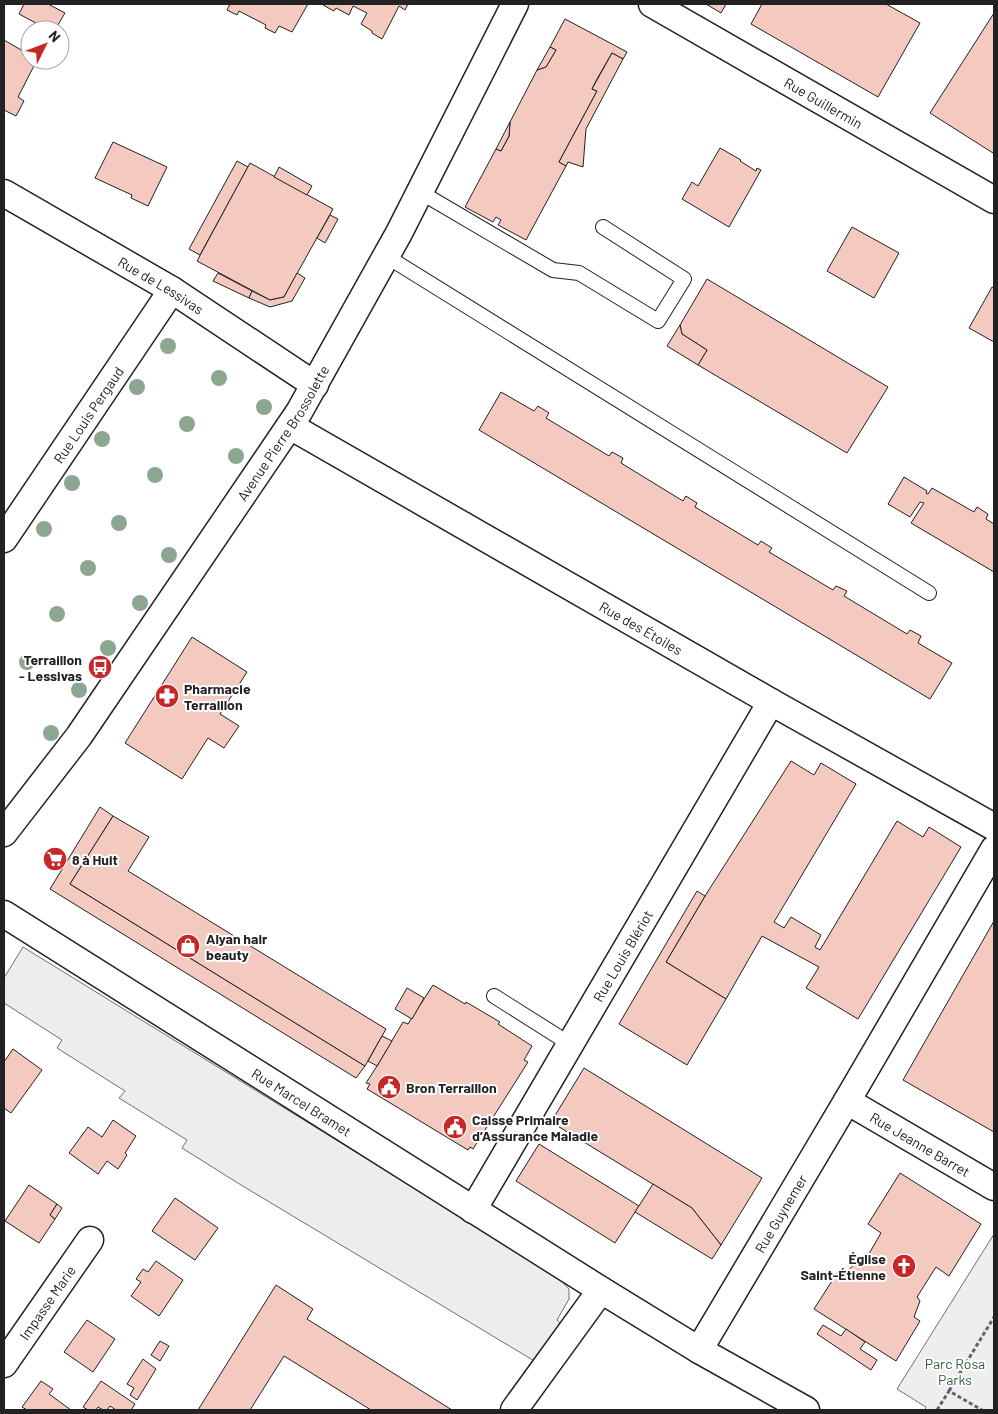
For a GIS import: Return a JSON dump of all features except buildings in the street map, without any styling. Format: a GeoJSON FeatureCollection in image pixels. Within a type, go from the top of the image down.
{"type":"FeatureCollection","features":[{"type":"Feature","properties":{"kind":"street","name":"Avenue Pierre Brossolette"},"geometry":{"type":"LineString","coordinates":[[4,834],[79,736],[290,426],[315,385],[386,256],[515,4]]}},
{"type":"Feature","properties":{"kind":"street","name":"Rue Guillermin"},"geometry":{"type":"LineString","coordinates":[[652,4],[994,200]]}},
{"type":"Feature","properties":{"kind":"street","name":"Rue de Lessivas"},"geometry":{"type":"LineString","coordinates":[[4,193],[172,290],[315,385]]}},
{"type":"Feature","properties":{"kind":"street","name":"Rue Louis Pergaud"},"geometry":{"type":"LineString","coordinates":[[4,540],[172,290]]}},
{"type":"Feature","properties":{"kind":"street","name":"Rue des Étoiles"},"geometry":{"type":"LineString","coordinates":[[290,426],[770,702],[994,827]]}},
{"type":"Feature","properties":{"kind":"street","name":"Rue Louis Blériot"},"geometry":{"type":"LineString","coordinates":[[473,1210],[770,702]]}},
{"type":"Feature","properties":{"kind":"street","name":"Rue Guynemer"},"geometry":{"type":"LineString","coordinates":[[699,1350],[994,848]]}},
{"type":"Feature","properties":{"kind":"street","name":"Rue Marcel Bramet"},"geometry":{"type":"LineString","coordinates":[[4,914],[601,1290]]}},
{"type":"Feature","properties":{"kind":"street","name":"Rue Jeanne Barret"},"geometry":{"type":"LineString","coordinates":[[847,1101],[994,1187]]}},
{"type":"Feature","properties":{"kind":"street","name":"Impasse Marie"},"geometry":{"type":"LineString","coordinates":[[4,1364],[90,1240]]}},
{"type":"Feature","properties":{"kind":"street"},"geometry":{"type":"LineString","coordinates":[[514,1410],[601,1290],[699,1350],[806,1410]]}},
{"type":"Feature","properties":{"kind":"lane"},"geometry":{"type":"LineString","coordinates":[[420,192],[553,270],[579,273],[658,321],[684,279],[603,227]]}},
{"type":"Feature","properties":{"kind":"lane"},"geometry":{"type":"LineString","coordinates":[[386,256],[929,594]]}},
{"type":"Feature","properties":{"kind":"lane"},"geometry":{"type":"LineString","coordinates":[[494,996],[570,1044]]}},
{"type":"Feature","properties":{"kind":"path"},"geometry":{"type":"LineString","coordinates":[[937,1410],[994,1317]]}},
{"type":"Feature","properties":{"kind":"path"},"geometry":{"type":"LineString","coordinates":[[949,1391],[982,1410]]}},
{"type":"Feature","properties":{"kind":"green space","name":"Parc Rosa Parks"},"geometry":{"type":"Polygon","coordinates":[[[994,1234],[994,1410],[925,1410],[926,1407],[897,1389],[994,1234]]]}},
{"type":"Feature","properties":{"kind":"shaded area"},"geometry":{"type":"Polygon","coordinates":[[[23,947],[557,1276],[569,1289],[569,1299],[557,1320],[560,1323],[536,1362],[182,1148],[187,1140],[119,1098],[125,1091],[57,1048],[62,1040],[4,1003],[4,978],[23,947]]]}},
{"type":"Feature","properties":{"kind":"place","name":"Terraillon - Lessivas"},"geometry":{"type":"Point","coordinates":[100,667]}},
{"type":"Feature","properties":{"kind":"place","name":"Pharmacie Terraillon"},"geometry":{"type":"Point","coordinates":[167,696]}},
{"type":"Feature","properties":{"kind":"place","name":"8 à Huit"},"geometry":{"type":"Point","coordinates":[55,859]}},
{"type":"Feature","properties":{"kind":"place","name":"Alyan hair beauty"},"geometry":{"type":"Point","coordinates":[188,946]}},
{"type":"Feature","properties":{"kind":"place","name":"Bron Terraillon"},"geometry":{"type":"Point","coordinates":[389,1087]}},
{"type":"Feature","properties":{"kind":"place","name":"Caisse Primaire d’Assurance Maladie"},"geometry":{"type":"Point","coordinates":[455,1127]}},
{"type":"Feature","properties":{"kind":"place","name":"Église Saint-Étienne"},"geometry":{"type":"Point","coordinates":[904,1266]}}]}
